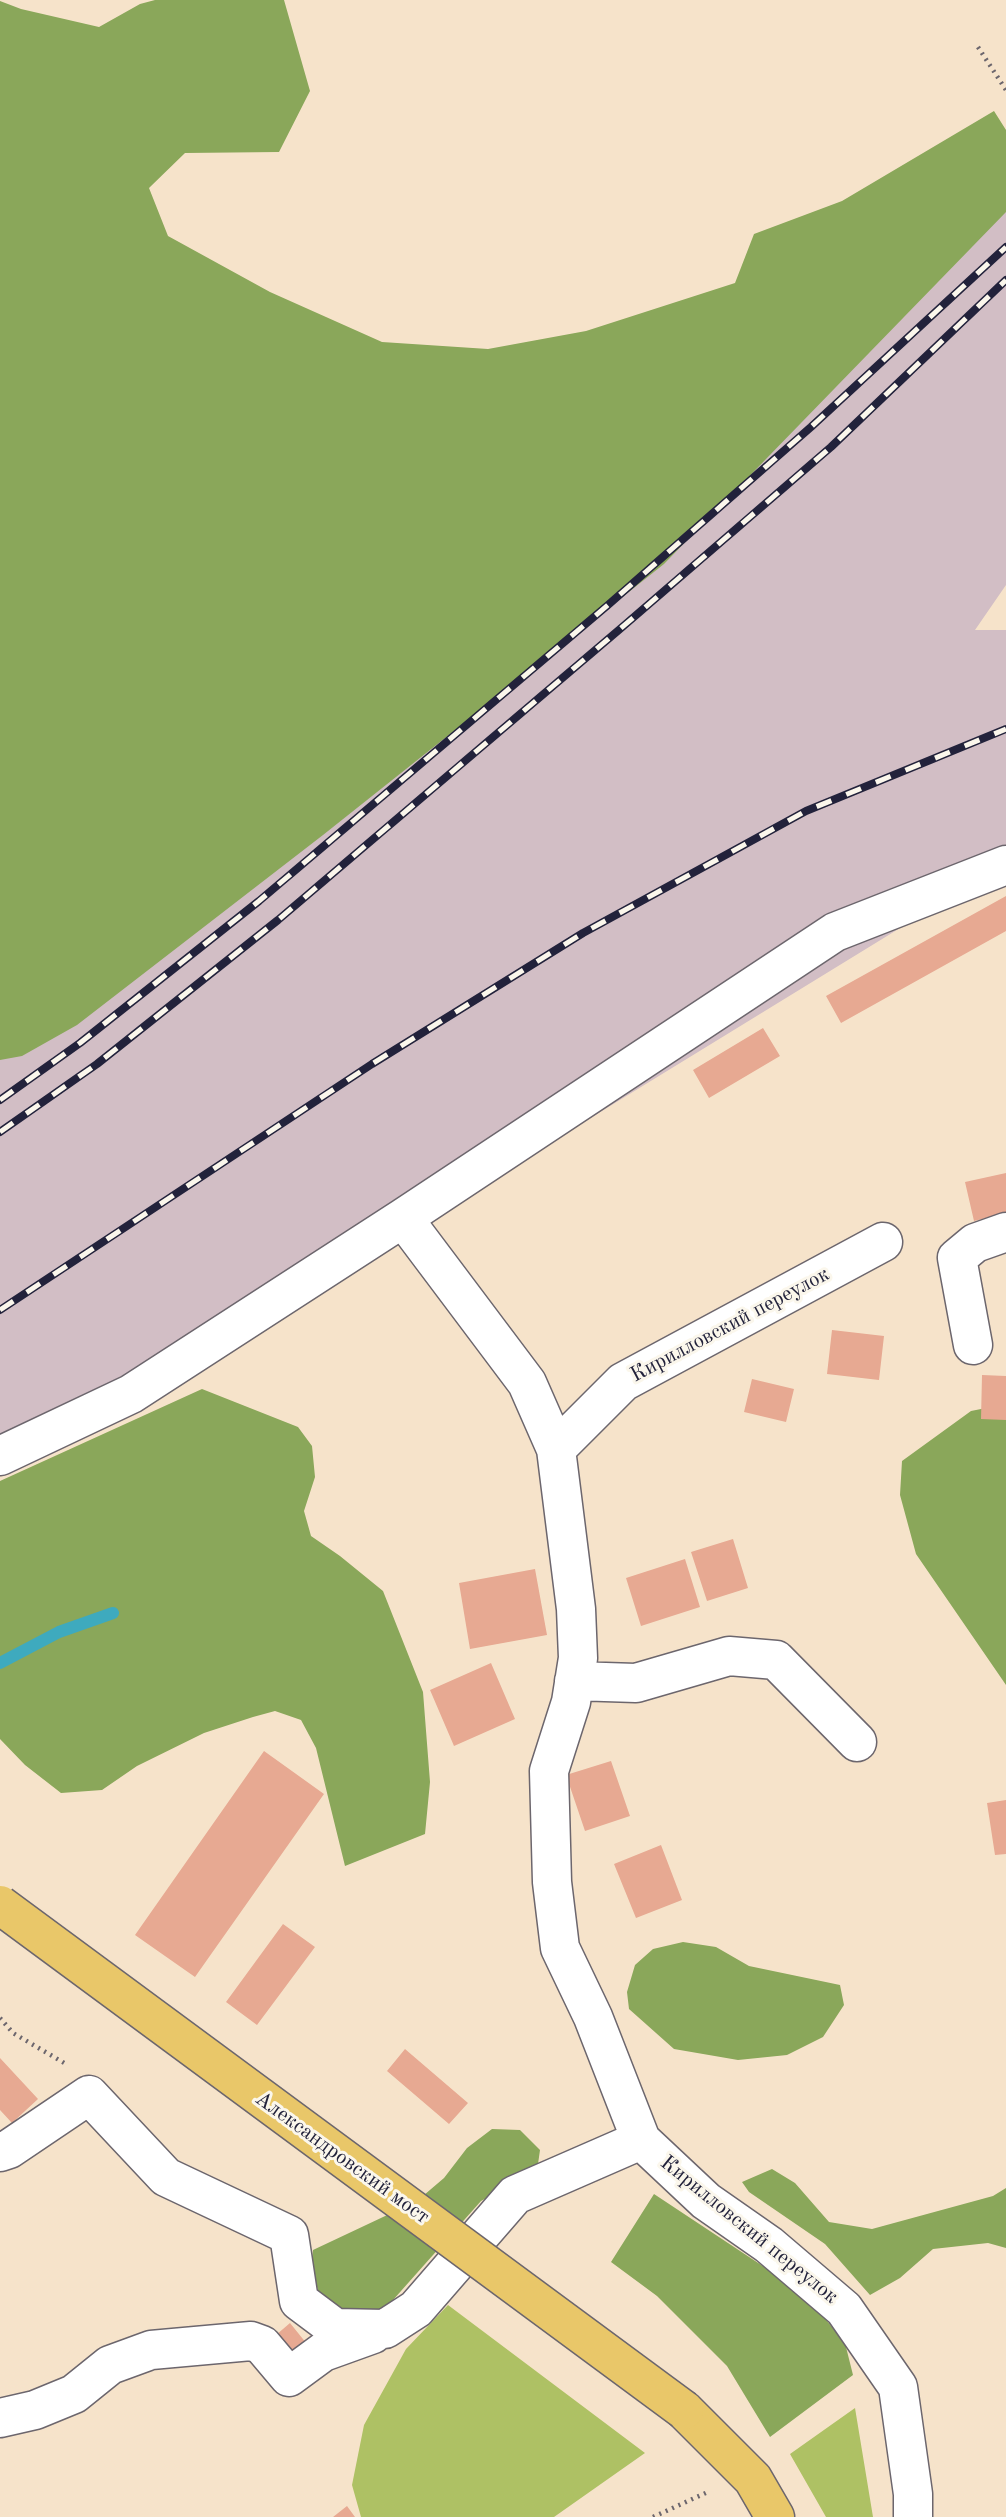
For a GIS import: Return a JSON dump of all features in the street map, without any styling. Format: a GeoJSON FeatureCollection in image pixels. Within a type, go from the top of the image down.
{"type":"FeatureCollection","features":[{"type":"Feature","properties":{"kind":"main road","name":"Александровский мост"},"geometry":{"type":"LineString","coordinates":[[0,1905],[684,2410],[753,2479],[775,2517]]}},
{"type":"Feature","properties":{"kind":"street"},"geometry":{"type":"LineString","coordinates":[[0,1456],[131,1394],[835,932],[1006,865]]}},
{"type":"Feature","properties":{"kind":"street","name":"Кирилловский переулок"},"geometry":{"type":"LineString","coordinates":[[403,1218],[527,1383],[556,1450],[576,1609],[578,1658],[570,1702],[550,1771],[552,1882],[560,1948],[593,2017],[641,2140],[706,2201],[769,2245],[844,2309],[898,2387],[914,2494],[913,2517]]}},
{"type":"Feature","properties":{"kind":"street"},"geometry":{"type":"LineString","coordinates":[[973,1345],[957,1258],[975,1243],[1006,1232]]}},
{"type":"Feature","properties":{"kind":"street","name":"Кирилловский переулок"},"geometry":{"type":"LineString","coordinates":[[556,1450],[623,1382],[883,1242]]}},
{"type":"Feature","properties":{"kind":"street"},"geometry":{"type":"LineString","coordinates":[[574,1681],[636,1683],[729,1656],[776,1660],[857,1742]]}},
{"type":"Feature","properties":{"kind":"street"},"geometry":{"type":"LineString","coordinates":[[0,2152],[9,2150],[89,2095],[166,2177],[289,2235],[299,2301],[335,2328],[385,2329]]}},
{"type":"Feature","properties":{"kind":"street"},"geometry":{"type":"LineString","coordinates":[[0,2418],[35,2410],[74,2394],[110,2365],[151,2350],[251,2341],[262,2344],[289,2377],[323,2352],[385,2329],[416,2309],[515,2195],[641,2140]]}},
{"type":"Feature","properties":{"kind":"path"},"geometry":{"type":"LineString","coordinates":[[978,47],[1006,90]]}},
{"type":"Feature","properties":{"kind":"path"},"geometry":{"type":"LineString","coordinates":[[0,2018],[13,2033],[71,2066],[89,2095]]}},
{"type":"Feature","properties":{"kind":"path"},"geometry":{"type":"LineString","coordinates":[[653,2517],[714,2490]]}},
{"type":"Feature","properties":{"kind":"shaded area"},"geometry":{"type":"Polygon","coordinates":[[[1006,144],[1006,585],[975,630],[1006,630],[1006,863],[219,1346],[0,1455],[0,1040],[1006,144]]]}},
{"type":"Feature","properties":{"kind":"green space"},"geometry":{"type":"Polygon","coordinates":[[[155,0],[284,0],[310,91],[279,152],[185,153],[149,188],[168,236],[270,292],[382,342],[488,349],[586,331],[735,283],[754,234],[842,201],[994,111],[1006,130],[1006,212],[664,564],[323,835],[77,1025],[22,1056],[0,1060],[0,1],[21,9],[99,27],[140,4],[155,0]]]}},
{"type":"Feature","properties":{"kind":"green space"},"geometry":{"type":"Polygon","coordinates":[[[202,1389],[298,1427],[312,1446],[315,1477],[304,1511],[311,1536],[383,1591],[423,1692],[430,1782],[425,1834],[345,1866],[316,1748],[301,1720],[275,1711],[253,1717],[204,1733],[137,1766],[102,1790],[61,1793],[25,1765],[0,1739],[0,1481],[202,1389]]]}},
{"type":"Feature","properties":{"kind":"green space"},"geometry":{"type":"Polygon","coordinates":[[[1006,1404],[1006,1685],[916,1554],[900,1495],[902,1461],[971,1411],[1006,1404]]]}},
{"type":"Feature","properties":{"kind":"green space"},"geometry":{"type":"Polygon","coordinates":[[[683,1942],[716,1947],[749,1966],[840,1985],[844,2005],[823,2037],[787,2055],[738,2060],[674,2049],[629,2009],[627,1992],[635,1965],[653,1949],[683,1942]]]}},
{"type":"Feature","properties":{"kind":"green space"},"geometry":{"type":"Polygon","coordinates":[[[492,2129],[520,2130],[540,2150],[538,2164],[523,2178],[481,2201],[385,2309],[353,2312],[334,2309],[319,2293],[311,2269],[313,2250],[417,2201],[444,2178],[467,2148],[492,2129]]]}},
{"type":"Feature","properties":{"kind":"green space"},"geometry":{"type":"Polygon","coordinates":[[[772,2169],[795,2183],[829,2222],[872,2229],[993,2196],[1006,2188],[1006,2248],[988,2243],[933,2249],[900,2278],[870,2295],[825,2244],[749,2192],[742,2182],[772,2169]]]}},
{"type":"Feature","properties":{"kind":"green space"},"geometry":{"type":"Polygon","coordinates":[[[654,2194],[805,2294],[845,2343],[853,2375],[770,2437],[727,2366],[657,2296],[611,2262],[654,2194]]]}},
{"type":"Feature","properties":{"kind":"green space"},"geometry":{"type":"Polygon","coordinates":[[[448,2305],[645,2453],[554,2517],[361,2517],[352,2485],[364,2425],[406,2349],[448,2305]]]}},
{"type":"Feature","properties":{"kind":"green space"},"geometry":{"type":"Polygon","coordinates":[[[855,2408],[873,2517],[826,2517],[790,2454],[855,2408]]]}},
{"type":"Feature","properties":{"kind":"building"},"geometry":{"type":"Polygon","coordinates":[[[1006,896],[1006,931],[841,1023],[826,996],[1006,896]]]}},
{"type":"Feature","properties":{"kind":"building"},"geometry":{"type":"Polygon","coordinates":[[[763,1028],[780,1056],[709,1098],[693,1070],[763,1028]]]}},
{"type":"Feature","properties":{"kind":"building"},"geometry":{"type":"Polygon","coordinates":[[[1006,1173],[1006,1213],[974,1221],[965,1182],[1006,1173]]]}},
{"type":"Feature","properties":{"kind":"building"},"geometry":{"type":"Polygon","coordinates":[[[832,1330],[884,1336],[879,1380],[827,1374],[832,1330]]]}},
{"type":"Feature","properties":{"kind":"building"},"geometry":{"type":"Polygon","coordinates":[[[982,1375],[1006,1376],[1006,1420],[981,1419],[982,1375]]]}},
{"type":"Feature","properties":{"kind":"building"},"geometry":{"type":"Polygon","coordinates":[[[752,1379],[794,1389],[786,1422],[744,1412],[752,1379]]]}},
{"type":"Feature","properties":{"kind":"building"},"geometry":{"type":"Polygon","coordinates":[[[733,1539],[748,1588],[707,1601],[691,1552],[733,1539]]]}},
{"type":"Feature","properties":{"kind":"building"},"geometry":{"type":"Polygon","coordinates":[[[685,1559],[700,1607],[641,1626],[626,1578],[685,1559]]]}},
{"type":"Feature","properties":{"kind":"building"},"geometry":{"type":"Polygon","coordinates":[[[535,1569],[547,1635],[470,1649],[459,1583],[535,1569]]]}},
{"type":"Feature","properties":{"kind":"building"},"geometry":{"type":"Polygon","coordinates":[[[491,1663],[515,1719],[454,1746],[430,1690],[491,1663]]]}},
{"type":"Feature","properties":{"kind":"building"},"geometry":{"type":"Polygon","coordinates":[[[264,1751],[324,1794],[195,1977],[135,1935],[264,1751]]]}},
{"type":"Feature","properties":{"kind":"building"},"geometry":{"type":"Polygon","coordinates":[[[611,1761],[630,1816],[585,1831],[566,1775],[611,1761]]]}},
{"type":"Feature","properties":{"kind":"building"},"geometry":{"type":"Polygon","coordinates":[[[1006,1800],[1006,1854],[995,1855],[987,1803],[1006,1800]]]}},
{"type":"Feature","properties":{"kind":"building"},"geometry":{"type":"Polygon","coordinates":[[[661,1845],[682,1900],[636,1918],[614,1864],[661,1845]]]}},
{"type":"Feature","properties":{"kind":"building"},"geometry":{"type":"Polygon","coordinates":[[[283,1924],[315,1947],[257,2025],[226,2002],[283,1924]]]}},
{"type":"Feature","properties":{"kind":"building"},"geometry":{"type":"Polygon","coordinates":[[[405,2049],[468,2103],[449,2124],[387,2071],[405,2049]]]}},
{"type":"Feature","properties":{"kind":"building"},"geometry":{"type":"Polygon","coordinates":[[[0,2058],[38,2099],[12,2123],[0,2110],[0,2058]]]}},
{"type":"Feature","properties":{"kind":"building"},"geometry":{"type":"Polygon","coordinates":[[[290,2323],[311,2349],[291,2366],[269,2341],[290,2323]]]}},
{"type":"Feature","properties":{"kind":"building"},"geometry":{"type":"Polygon","coordinates":[[[347,2506],[355,2517],[333,2517],[347,2506]]]}},
{"type":"Feature","properties":{"kind":"waterway"},"geometry":{"type":"LineString","coordinates":[[0,1663],[59,1632],[113,1613]]}},
{"type":"Feature","properties":{"kind":"railway"},"geometry":{"type":"LineString","coordinates":[[0,1100],[80,1043],[259,901],[608,605],[811,427],[1006,247]]}},
{"type":"Feature","properties":{"kind":"railway"},"geometry":{"type":"LineString","coordinates":[[0,1132],[97,1064],[278,920],[831,447],[1006,280]]}},
{"type":"Feature","properties":{"kind":"railway"},"geometry":{"type":"LineString","coordinates":[[0,1310],[372,1064],[583,933],[806,811],[1006,729]]}}]}
